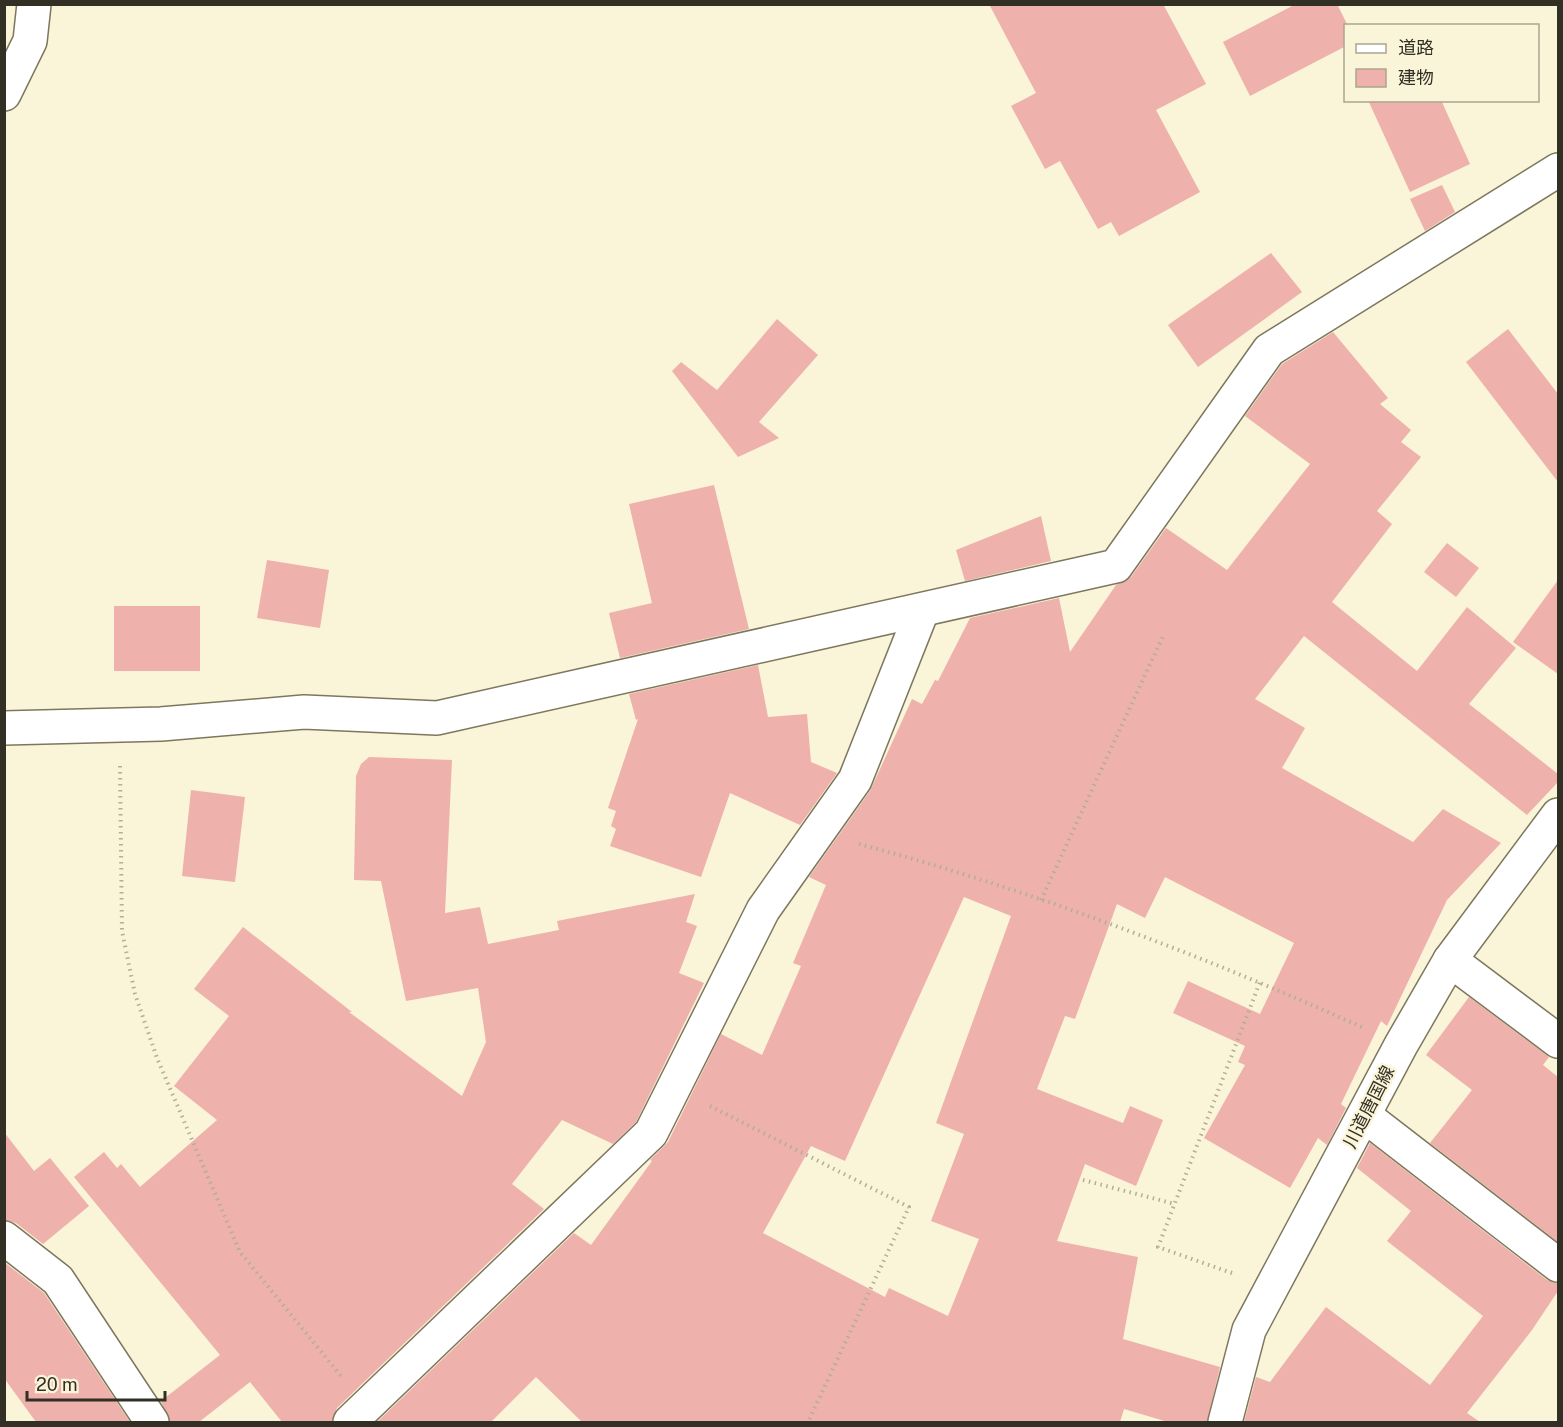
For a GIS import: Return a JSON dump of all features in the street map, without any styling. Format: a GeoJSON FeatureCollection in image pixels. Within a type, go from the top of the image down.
{"type":"FeatureCollection","features":[{"type":"Feature","properties":{"kind":"street"},"geometry":{"type":"LineString","coordinates":[[4,94],[30,41],[34,4]]}},
{"type":"Feature","properties":{"kind":"street"},"geometry":{"type":"LineString","coordinates":[[4,728],[120,726],[304,712],[436,718],[922,611],[1004,589],[1116,566],[1269,350],[1558,170]]}},
{"type":"Feature","properties":{"kind":"street"},"geometry":{"type":"LineString","coordinates":[[358,1415],[651,1133],[763,910],[855,780],[922,611]]}},
{"type":"Feature","properties":{"kind":"street","name":"川道唐国線"},"geometry":{"type":"LineString","coordinates":[[1225,1422],[1249,1330],[1401,1045],[1450,960],[1558,815]]}},
{"type":"Feature","properties":{"kind":"street"},"geometry":{"type":"LineString","coordinates":[[1450,960],[1558,1041]]}},
{"type":"Feature","properties":{"kind":"street"},"geometry":{"type":"LineString","coordinates":[[1365,1116],[1558,1265]]}},
{"type":"Feature","properties":{"kind":"street"},"geometry":{"type":"LineString","coordinates":[[4,1238],[58,1280],[152,1422]]}},
{"type":"Feature","properties":{"kind":"path"},"geometry":{"type":"LineString","coordinates":[[1041,900],[1164,634]]}},
{"type":"Feature","properties":{"kind":"path"},"geometry":{"type":"LineString","coordinates":[[120,726],[122,931],[135,994],[157,1058],[240,1252],[358,1415]]}},
{"type":"Feature","properties":{"kind":"path"},"geometry":{"type":"LineString","coordinates":[[818,833],[944,867],[1041,900],[1260,982],[1401,1045]]}},
{"type":"Feature","properties":{"kind":"path"},"geometry":{"type":"LineString","coordinates":[[1260,982],[1158,1247],[1273,1287]]}},
{"type":"Feature","properties":{"kind":"path"},"geometry":{"type":"LineString","coordinates":[[674,1088],[909,1207],[808,1422]]}},
{"type":"Feature","properties":{"kind":"path"},"geometry":{"type":"LineString","coordinates":[[1083,1180],[1175,1204]]}},
{"type":"Feature","properties":{"kind":"building"},"geometry":{"type":"Polygon","coordinates":[[[989,4],[1163,4],[1206,84],[1156,110],[1200,192],[1119,236],[1111,222],[1098,229],[1060,161],[1045,169],[1011,106],[1036,93],[989,4]]]}},
{"type":"Feature","properties":{"kind":"building"},"geometry":{"type":"Polygon","coordinates":[[[1296,4],[1337,4],[1346,22],[1344,24],[1344,47],[1250,96],[1223,42],[1296,4]]]}},
{"type":"Feature","properties":{"kind":"building"},"geometry":{"type":"Polygon","coordinates":[[[1369,102],[1442,102],[1470,164],[1410,192],[1369,102]]]}},
{"type":"Feature","properties":{"kind":"building"},"geometry":{"type":"Polygon","coordinates":[[[1442,185],[1455,212],[1425,231],[1410,199],[1442,185]]]}},
{"type":"Feature","properties":{"kind":"building"},"geometry":{"type":"Polygon","coordinates":[[[1271,253],[1302,292],[1198,367],[1168,325],[1271,253]]]}},
{"type":"Feature","properties":{"kind":"building"},"geometry":{"type":"Polygon","coordinates":[[[777,319],[818,355],[759,422],[779,438],[738,457],[672,371],[681,362],[717,390],[777,319]]]}},
{"type":"Feature","properties":{"kind":"building"},"geometry":{"type":"Polygon","coordinates":[[[1508,329],[1558,394],[1558,482],[1466,362],[1508,329]]]}},
{"type":"Feature","properties":{"kind":"building"},"geometry":{"type":"Polygon","coordinates":[[[1333,332],[1388,398],[1380,404],[1411,430],[1401,442],[1421,457],[1377,511],[1392,524],[1332,602],[1417,671],[1467,607],[1516,648],[1469,704],[1558,774],[1558,782],[1527,815],[1304,636],[1255,699],[1305,728],[1282,768],[1413,842],[1443,809],[1501,843],[1447,900],[1387,1026],[1381,1021],[1341,1104],[1346,1108],[1327,1145],[1318,1138],[1290,1188],[1204,1138],[1245,1065],[1238,1062],[1245,1046],[1173,1013],[1188,981],[1260,1014],[1294,943],[1165,877],[1145,918],[1117,904],[1075,1019],[1065,1016],[1037,1089],[1123,1123],[1130,1106],[1163,1120],[1136,1186],[1085,1164],[1057,1241],[1138,1257],[1123,1339],[1220,1367],[1207,1422],[1168,1422],[1124,1409],[1120,1422],[582,1422],[536,1377],[491,1422],[377,1422],[574,1233],[591,1245],[652,1161],[650,1160],[668,1142],[721,1034],[762,1055],[801,966],[793,963],[826,885],[809,877],[870,791],[912,699],[922,704],[935,680],[938,681],[970,618],[1059,598],[1070,652],[1116,585],[1131,577],[1166,528],[1227,570],[1310,464],[1245,416],[1282,364],[1333,332]],[[964,897],[845,1161],[811,1146],[763,1233],[885,1297],[889,1288],[948,1316],[979,1239],[931,1221],[964,1134],[936,1123],[1011,916],[964,897]]]}},
{"type":"Feature","properties":{"kind":"building"},"geometry":{"type":"Polygon","coordinates":[[[714,485],[749,629],[620,658],[609,613],[652,603],[629,504],[714,485]]]}},
{"type":"Feature","properties":{"kind":"building"},"geometry":{"type":"Polygon","coordinates":[[[1041,516],[1051,561],[965,581],[956,550],[1041,516]]]}},
{"type":"Feature","properties":{"kind":"building"},"geometry":{"type":"Polygon","coordinates":[[[1447,543],[1479,568],[1456,597],[1424,572],[1447,543]]]}},
{"type":"Feature","properties":{"kind":"building"},"geometry":{"type":"Polygon","coordinates":[[[267,560],[329,570],[320,628],[257,618],[267,560]]]}},
{"type":"Feature","properties":{"kind":"building"},"geometry":{"type":"Polygon","coordinates":[[[1558,580],[1558,674],[1513,642],[1558,580]]]}},
{"type":"Feature","properties":{"kind":"building"},"geometry":{"type":"Polygon","coordinates":[[[114,606],[200,606],[200,671],[114,671],[114,606]]]}},
{"type":"Feature","properties":{"kind":"building"},"geometry":{"type":"Polygon","coordinates":[[[758,665],[768,717],[807,714],[811,762],[837,773],[800,825],[730,793],[701,877],[610,846],[616,829],[611,826],[616,811],[608,808],[638,719],[636,720],[629,694],[758,665]]]}},
{"type":"Feature","properties":{"kind":"building"},"geometry":{"type":"Polygon","coordinates":[[[369,757],[452,760],[445,913],[480,907],[488,944],[559,930],[557,921],[695,894],[686,922],[697,926],[679,973],[704,983],[636,1122],[613,1144],[562,1120],[512,1184],[544,1209],[337,1408],[332,1422],[282,1422],[250,1382],[199,1422],[170,1422],[161,1401],[220,1355],[74,1177],[104,1152],[117,1168],[121,1164],[140,1187],[217,1120],[174,1086],[229,1016],[194,989],[243,927],[352,1012],[349,1012],[462,1096],[486,1042],[478,988],[406,1001],[381,881],[354,880],[356,776],[361,764],[369,757]]]}},
{"type":"Feature","properties":{"kind":"building"},"geometry":{"type":"Polygon","coordinates":[[[191,790],[245,797],[235,882],[182,876],[191,790]]]}},
{"type":"Feature","properties":{"kind":"building"},"geometry":{"type":"Polygon","coordinates":[[[1469,997],[1549,1057],[1543,1065],[1558,1077],[1558,1242],[1430,1143],[1472,1090],[1426,1055],[1469,997]]]}},
{"type":"Feature","properties":{"kind":"building"},"geometry":{"type":"Polygon","coordinates":[[[4,1132],[34,1171],[50,1158],[89,1206],[43,1244],[16,1223],[4,1220],[4,1132]]]}},
{"type":"Feature","properties":{"kind":"building"},"geometry":{"type":"Polygon","coordinates":[[[1370,1143],[1547,1280],[1558,1283],[1558,1291],[1532,1330],[1467,1413],[1480,1422],[1244,1422],[1256,1377],[1270,1382],[1326,1307],[1430,1385],[1483,1316],[1387,1241],[1411,1211],[1357,1168],[1370,1143]]]}},
{"type":"Feature","properties":{"kind":"building"},"geometry":{"type":"Polygon","coordinates":[[[4,1262],[44,1293],[130,1422],[36,1422],[4,1378],[4,1262]]]}}]}
